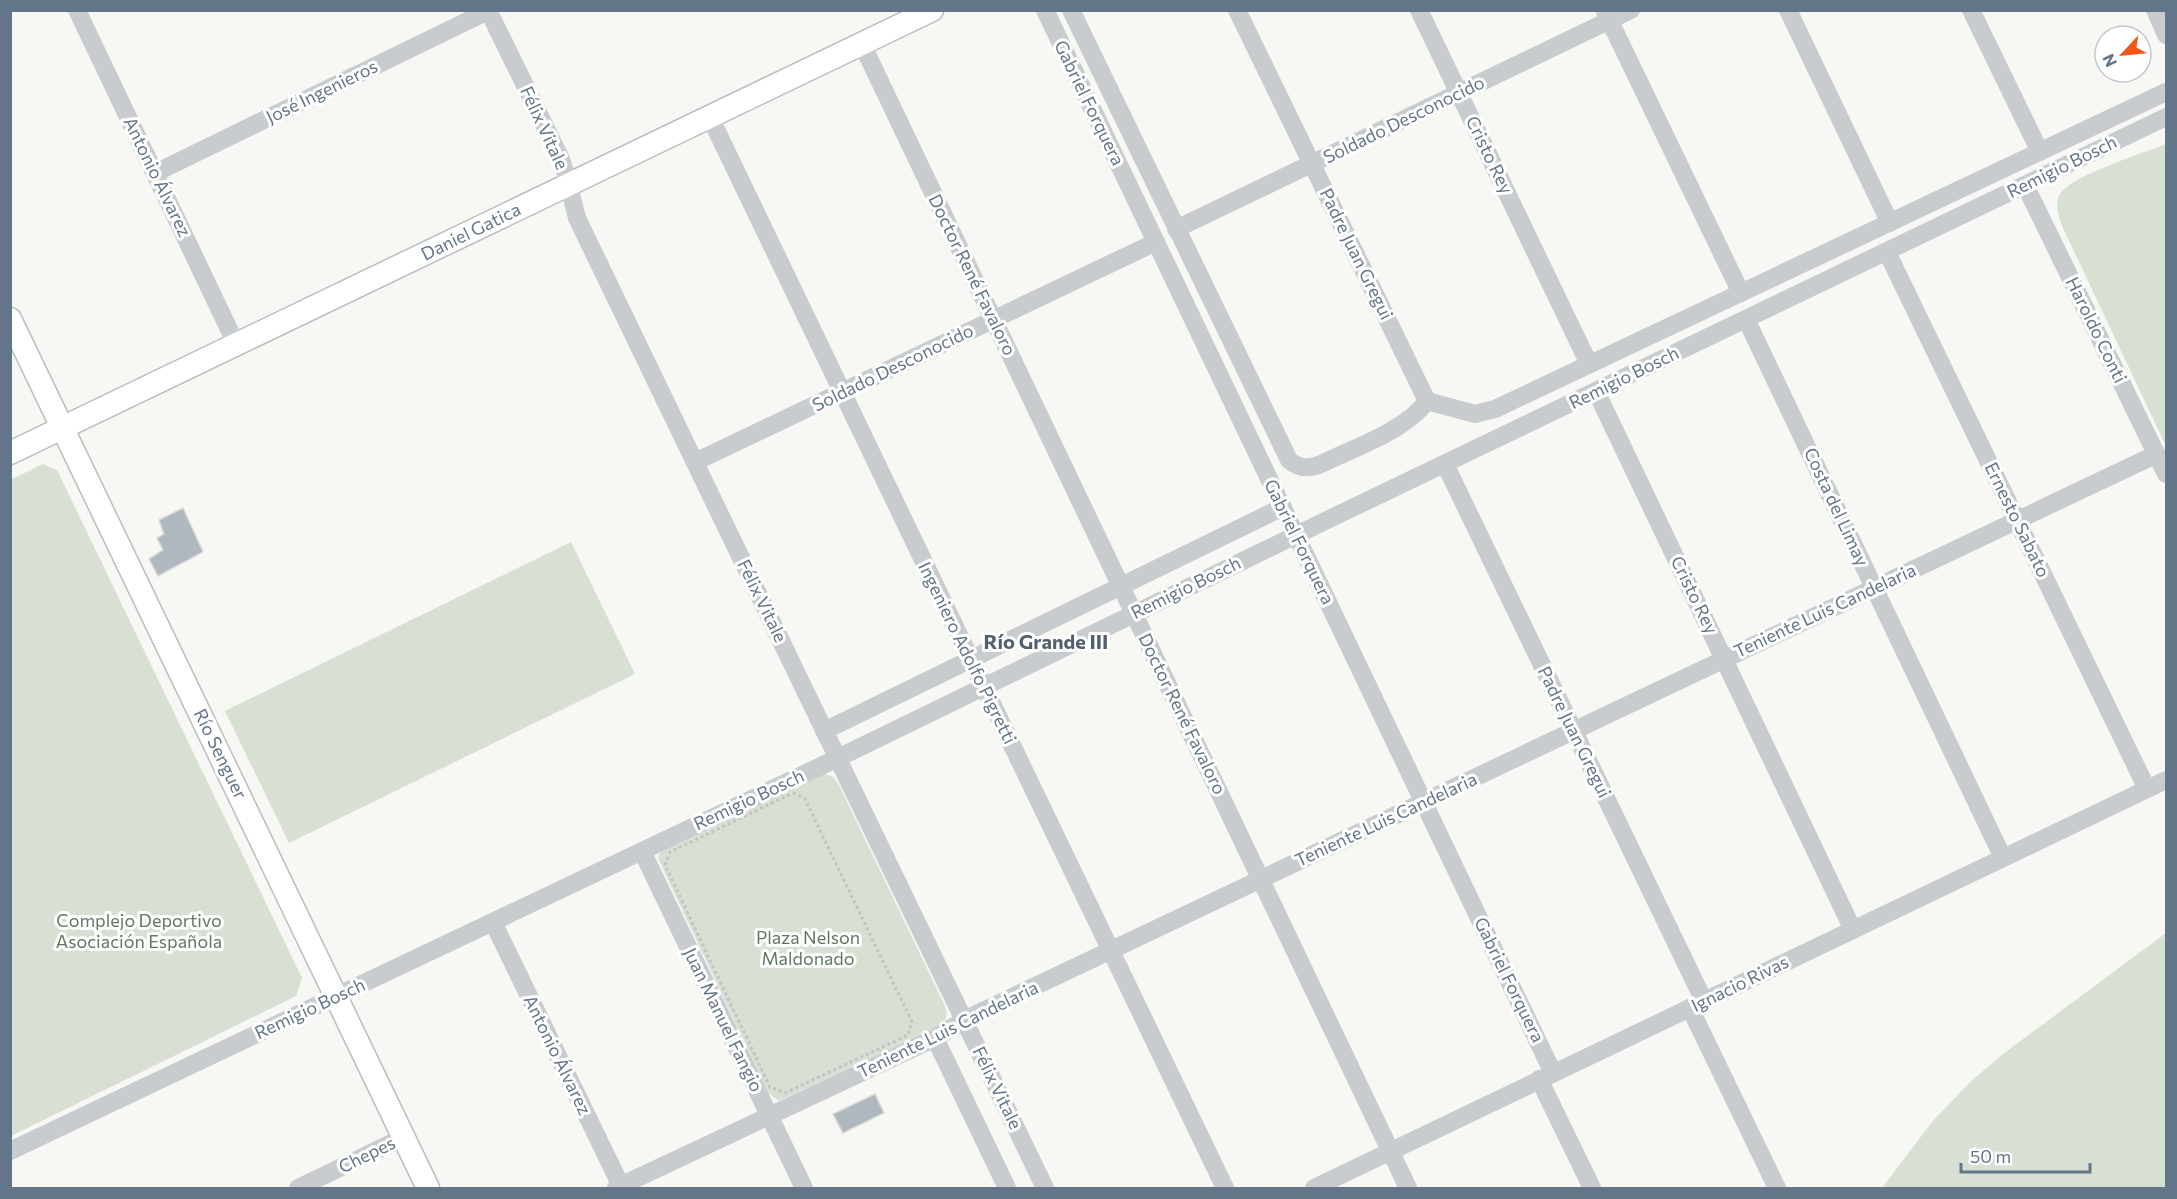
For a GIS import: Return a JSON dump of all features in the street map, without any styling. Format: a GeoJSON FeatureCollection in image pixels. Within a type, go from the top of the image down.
{"type":"FeatureCollection","features":[{"type":"Feature","properties":{"kind":"main road","name":"Daniel Gatica"},"geometry":{"type":"LineString","coordinates":[[10,453],[932,10]]}},
{"type":"Feature","properties":{"kind":"main road","name":"Río Senguer"},"geometry":{"type":"LineString","coordinates":[[10,319],[428,1188]]}},
{"type":"Feature","properties":{"kind":"street","name":"Antonio Álvarez"},"geometry":{"type":"LineString","coordinates":[[77,10],[236,344]]}},
{"type":"Feature","properties":{"kind":"street","name":"Gabriel Forquera"},"geometry":{"type":"LineString","coordinates":[[1045,10],[1424,802],[1546,1076],[1592,1188]]}},
{"type":"Feature","properties":{"kind":"street","name":"Gabriel Forquera"},"geometry":{"type":"LineString","coordinates":[[1071,10],[1282,450],[1289,460],[1300,467],[1307,468],[1321,464],[1401,425],[1414,417],[1427,401]]}},
{"type":"Feature","properties":{"kind":"street","name":"Padre Juan Gregui"},"geometry":{"type":"LineString","coordinates":[[1237,10],[1427,401]]}},
{"type":"Feature","properties":{"kind":"street","name":"Cristo Rey"},"geometry":{"type":"LineString","coordinates":[[1419,10],[1589,364]]}},
{"type":"Feature","properties":{"kind":"street","name":"Soldado Desconocido"},"geometry":{"type":"LineString","coordinates":[[1176,229],[1459,93],[1607,16],[1631,10]]}},
{"type":"Feature","properties":{"kind":"street"},"geometry":{"type":"LineString","coordinates":[[1788,10],[1890,223]]}},
{"type":"Feature","properties":{"kind":"street"},"geometry":{"type":"LineString","coordinates":[[1971,10],[2040,152]]}},
{"type":"Feature","properties":{"kind":"street"},"geometry":{"type":"LineString","coordinates":[[2154,10],[2166,35]]}},
{"type":"Feature","properties":{"kind":"street","name":"José Ingenieros"},"geometry":{"type":"LineString","coordinates":[[155,173],[489,11]]}},
{"type":"Feature","properties":{"kind":"street","name":"Félix Vitale"},"geometry":{"type":"LineString","coordinates":[[489,11],[560,157],[577,218],[1045,1188]]}},
{"type":"Feature","properties":{"kind":"street"},"geometry":{"type":"LineString","coordinates":[[1607,16],[1741,293]]}},
{"type":"Feature","properties":{"kind":"street","name":"Doctor René Favaloro"},"geometry":{"type":"LineString","coordinates":[[862,44],[1408,1188]]}},
{"type":"Feature","properties":{"kind":"street","name":"Remigio Bosch"},"geometry":{"type":"LineString","coordinates":[[1427,401],[1467,413],[1481,414],[1495,409],[2166,92]]}},
{"type":"Feature","properties":{"kind":"street","name":"Ingeniero Adolfo Pigretti"},"geometry":{"type":"LineString","coordinates":[[710,117],[1225,1188]]}},
{"type":"Feature","properties":{"kind":"street","name":"Remigio Bosch"},"geometry":{"type":"LineString","coordinates":[[10,1151],[838,758],[2166,117]]}},
{"type":"Feature","properties":{"kind":"street","name":"Haroldo Conti"},"geometry":{"type":"LineString","coordinates":[[2025,186],[2166,474]]}},
{"type":"Feature","properties":{"kind":"street","name":"Soldado Desconocido"},"geometry":{"type":"LineString","coordinates":[[695,462],[1156,242]]}},
{"type":"Feature","properties":{"kind":"street","name":"Ernesto Sabato"},"geometry":{"type":"LineString","coordinates":[[1887,252],[2147,789]]}},
{"type":"Feature","properties":{"kind":"street","name":"Costa del Limay"},"geometry":{"type":"LineString","coordinates":[[1746,319],[2003,858]]}},
{"type":"Feature","properties":{"kind":"street","name":"Cristo Rey"},"geometry":{"type":"LineString","coordinates":[[1596,391],[1853,930]]}},
{"type":"Feature","properties":{"kind":"street","name":"Teniente Luis Candelaria"},"geometry":{"type":"LineString","coordinates":[[619,1188],[935,1038],[964,1020],[2157,454]]}},
{"type":"Feature","properties":{"kind":"street","name":"Padre Juan Gregui"},"geometry":{"type":"LineString","coordinates":[[1444,464],[1574,731],[1777,1188]]}},
{"type":"Feature","properties":{"kind":"street","name":"Remigio Bosch"},"geometry":{"type":"LineString","coordinates":[[824,731],[1283,507]]}},
{"type":"Feature","properties":{"kind":"street","name":"Ignacio Rivas"},"geometry":{"type":"LineString","coordinates":[[1314,1188],[2166,780]]}},
{"type":"Feature","properties":{"kind":"street","name":"Juan Manuel Fangio"},"geometry":{"type":"LineString","coordinates":[[642,851],[804,1188]]}},
{"type":"Feature","properties":{"kind":"street","name":"Antonio Álvarez"},"geometry":{"type":"LineString","coordinates":[[493,922],[619,1188]]}},
{"type":"Feature","properties":{"kind":"street","name":"Félix Vitale"},"geometry":{"type":"LineString","coordinates":[[935,1038],[1007,1188]]}},
{"type":"Feature","properties":{"kind":"street","name":"Chepes"},"geometry":{"type":"LineString","coordinates":[[298,1188],[404,1137]]}},
{"type":"Feature","properties":{"kind":"path"},"geometry":{"type":"LineString","coordinates":[[793,793],[805,799],[912,1022],[908,1035],[785,1093],[771,1087],[665,865],[670,852],[793,793]]}},
{"type":"Feature","properties":{"kind":"green space"},"geometry":{"type":"Polygon","coordinates":[[[2166,144],[2166,446],[2063,228],[2057,204],[2065,188],[2076,181],[2166,144]]]}},
{"type":"Feature","properties":{"kind":"green space","name":"Complejo Deportivo Asociación Española"},"geometry":{"type":"Polygon","coordinates":[[[43,464],[57,470],[302,978],[296,996],[11,1136],[10,480],[43,464]]]}},
{"type":"Feature","properties":{"kind":"green space"},"geometry":{"type":"Polygon","coordinates":[[[571,542],[635,674],[289,843],[225,711],[571,542]]]}},
{"type":"Feature","properties":{"kind":"green space","name":"Plaza Nelson Maldonado"},"geometry":{"type":"Polygon","coordinates":[[[824,774],[832,776],[838,783],[945,1006],[947,1015],[938,1027],[779,1101],[768,1093],[658,858],[660,852],[824,774]]]}},
{"type":"Feature","properties":{"kind":"green space"},"geometry":{"type":"Polygon","coordinates":[[[2166,933],[2166,1188],[1882,1188],[1932,1122],[1970,1082],[2007,1051],[2166,933]]]}},
{"type":"Feature","properties":{"kind":"building"},"geometry":{"type":"Polygon","coordinates":[[[183,508],[203,552],[158,576],[149,559],[163,550],[157,538],[164,534],[159,520],[183,508]]]}},
{"type":"Feature","properties":{"kind":"building"},"geometry":{"type":"Polygon","coordinates":[[[875,1094],[884,1113],[843,1133],[833,1114],[875,1094]]]}},
{"type":"Feature","properties":{"kind":"district","name":"Río Grande III"},"geometry":{"type":"Point","coordinates":[1046,642]}}]}
